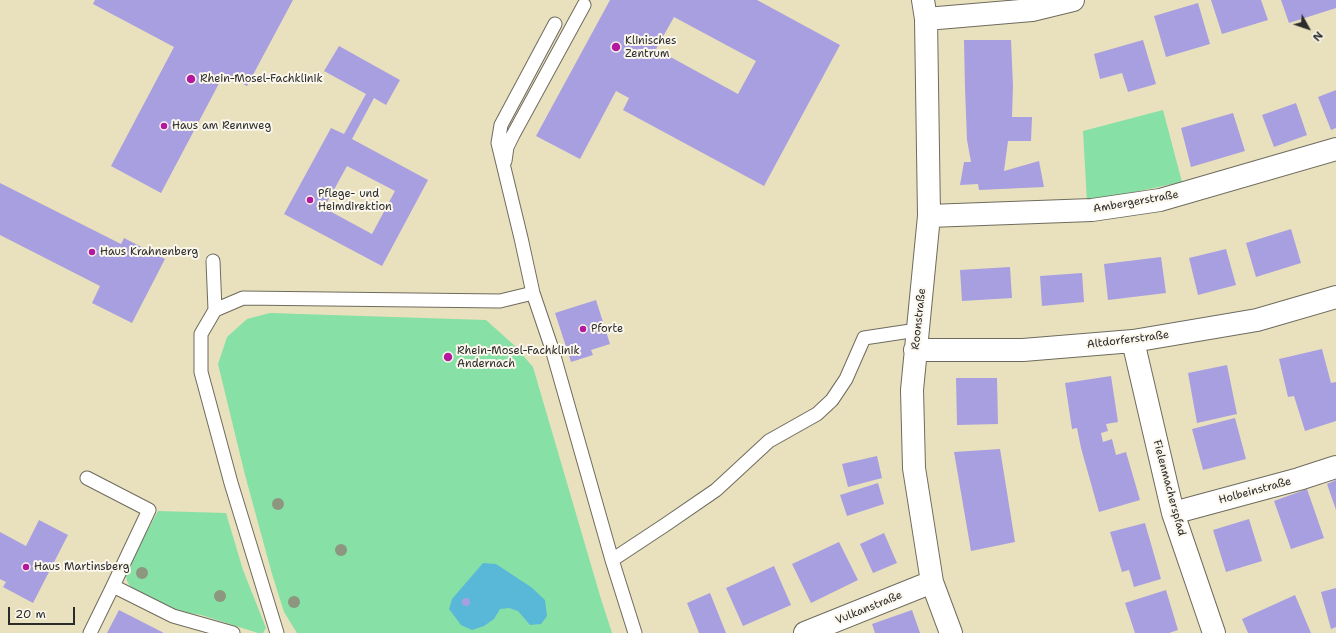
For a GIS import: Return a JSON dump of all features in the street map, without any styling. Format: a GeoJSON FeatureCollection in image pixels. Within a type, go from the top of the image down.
{"type":"FeatureCollection","features":[{"type":"Feature","properties":{"kind":"street"},"geometry":{"type":"LineString","coordinates":[[924,9],[1032,10],[1073,0]]}},
{"type":"Feature","properties":{"kind":"street","name":"Roonstraße"},"geometry":{"type":"LineString","coordinates":[[924,9],[929,216],[912,390],[914,468],[932,582],[951,633]]}},
{"type":"Feature","properties":{"kind":"street","name":"Ambergerstraße"},"geometry":{"type":"LineString","coordinates":[[929,216],[1092,210],[1160,200],[1336,149]]}},
{"type":"Feature","properties":{"kind":"street","name":"Altdorferstraße"},"geometry":{"type":"LineString","coordinates":[[916,340],[1023,350],[1133,341],[1257,320],[1336,297]]}},
{"type":"Feature","properties":{"kind":"street","name":"Fielenmacherspfad"},"geometry":{"type":"LineString","coordinates":[[1133,341],[1174,512],[1214,633]]}},
{"type":"Feature","properties":{"kind":"street","name":"Holbeinstraße"},"geometry":{"type":"LineString","coordinates":[[1174,512],[1299,479],[1336,467]]}},
{"type":"Feature","properties":{"kind":"street","name":"Vulkanstraße"},"geometry":{"type":"LineString","coordinates":[[805,633],[932,582]]}},
{"type":"Feature","properties":{"kind":"lane"},"geometry":{"type":"LineString","coordinates":[[504,165],[507,147],[584,5]]}},
{"type":"Feature","properties":{"kind":"lane"},"geometry":{"type":"LineString","coordinates":[[555,24],[501,125],[498,142],[533,293],[552,349],[612,560],[635,633]]}},
{"type":"Feature","properties":{"kind":"lane"},"geometry":{"type":"LineString","coordinates":[[213,261],[215,310],[201,334],[200,372],[230,483],[277,633]]}},
{"type":"Feature","properties":{"kind":"lane"},"geometry":{"type":"LineString","coordinates":[[215,310],[243,298],[500,301],[533,293]]}},
{"type":"Feature","properties":{"kind":"lane"},"geometry":{"type":"LineString","coordinates":[[612,560],[665,526],[716,490],[769,441],[817,414],[832,400],[846,379],[864,338],[916,340]]}},
{"type":"Feature","properties":{"kind":"lane"},"geometry":{"type":"LineString","coordinates":[[87,478],[149,510],[90,633]]}},
{"type":"Feature","properties":{"kind":"lane"},"geometry":{"type":"LineString","coordinates":[[113,586],[172,616],[233,633]]}},
{"type":"Feature","properties":{"kind":"green space"},"geometry":{"type":"Polygon","coordinates":[[[1163,110],[1182,182],[1087,202],[1083,131],[1163,110]]]}},
{"type":"Feature","properties":{"kind":"green space"},"geometry":{"type":"Polygon","coordinates":[[[270,313],[486,320],[515,346],[533,367],[612,633],[297,633],[284,612],[272,574],[245,475],[218,364],[227,337],[247,319],[270,313]]]}},
{"type":"Feature","properties":{"kind":"green space"},"geometry":{"type":"Polygon","coordinates":[[[158,511],[226,513],[243,570],[266,628],[263,633],[258,633],[201,615],[177,611],[131,588],[127,581],[125,572],[158,511]]]}},
{"type":"Feature","properties":{"kind":"water"},"geometry":{"type":"Polygon","coordinates":[[[483,563],[496,564],[531,587],[545,600],[547,616],[541,624],[530,625],[518,611],[509,608],[500,609],[494,619],[484,626],[472,630],[461,625],[449,609],[452,599],[483,563]]]}},
{"type":"Feature","properties":{"kind":"building","name":"Haus am Rennweg"},"geometry":{"type":"Polygon","coordinates":[[[95,0],[293,0],[247,86],[224,74],[161,193],[111,166],[174,47],[93,4],[95,0]]]}},
{"type":"Feature","properties":{"kind":"building","name":"Klinisches Zentrum"},"geometry":{"type":"Polygon","coordinates":[[[610,0],[757,0],[840,45],[764,186],[623,110],[629,98],[616,91],[580,159],[536,136],[610,0]],[[674,17],[656,49],[738,94],[756,61],[674,17]]]}},
{"type":"Feature","properties":{"kind":"building"},"geometry":{"type":"Polygon","coordinates":[[[1211,0],[1261,0],[1268,20],[1222,34],[1211,0]]]}},
{"type":"Feature","properties":{"kind":"building"},"geometry":{"type":"Polygon","coordinates":[[[1281,0],[1336,0],[1336,8],[1289,23],[1281,0]]]}},
{"type":"Feature","properties":{"kind":"building"},"geometry":{"type":"Polygon","coordinates":[[[1198,3],[1210,44],[1166,57],[1154,16],[1198,3]]]}},
{"type":"Feature","properties":{"kind":"building"},"geometry":{"type":"Polygon","coordinates":[[[964,40],[1011,40],[1013,86],[1012,117],[1032,117],[1031,141],[1008,141],[1004,171],[1039,161],[1044,187],[979,190],[978,184],[960,185],[964,162],[971,162],[967,140],[964,40]]]}},
{"type":"Feature","properties":{"kind":"building"},"geometry":{"type":"Polygon","coordinates":[[[1143,40],[1156,84],[1128,92],[1122,73],[1100,79],[1094,54],[1143,40]]]}},
{"type":"Feature","properties":{"kind":"building","name":"Pflege- und Heimdirektion"},"geometry":{"type":"Polygon","coordinates":[[[339,46],[400,80],[386,105],[374,98],[352,139],[428,180],[382,266],[284,214],[331,128],[344,134],[366,94],[324,71],[339,46]],[[347,166],[324,208],[372,234],[395,191],[347,166]]]}},
{"type":"Feature","properties":{"kind":"building"},"geometry":{"type":"Polygon","coordinates":[[[1336,90],[1336,128],[1331,130],[1318,97],[1336,90]]]}},
{"type":"Feature","properties":{"kind":"building"},"geometry":{"type":"Polygon","coordinates":[[[1296,103],[1307,135],[1274,147],[1262,115],[1296,103]]]}},
{"type":"Feature","properties":{"kind":"building"},"geometry":{"type":"Polygon","coordinates":[[[1233,113],[1245,151],[1191,167],[1181,128],[1233,113]]]}},
{"type":"Feature","properties":{"kind":"building","name":"Haus Krahnenberg"},"geometry":{"type":"Polygon","coordinates":[[[0,183],[121,244],[124,238],[165,259],[132,323],[92,303],[100,286],[0,235],[0,183]]]}},
{"type":"Feature","properties":{"kind":"building"},"geometry":{"type":"Polygon","coordinates":[[[1291,229],[1301,263],[1256,277],[1246,243],[1291,229]]]}},
{"type":"Feature","properties":{"kind":"building"},"geometry":{"type":"Polygon","coordinates":[[[1226,249],[1236,285],[1198,295],[1189,258],[1226,249]]]}},
{"type":"Feature","properties":{"kind":"building"},"geometry":{"type":"Polygon","coordinates":[[[1161,257],[1166,293],[1108,300],[1104,264],[1161,257]]]}},
{"type":"Feature","properties":{"kind":"building"},"geometry":{"type":"Polygon","coordinates":[[[1010,267],[1012,298],[962,301],[960,270],[1010,267]]]}},
{"type":"Feature","properties":{"kind":"building"},"geometry":{"type":"Polygon","coordinates":[[[1082,273],[1084,302],[1042,306],[1040,276],[1082,273]]]}},
{"type":"Feature","properties":{"kind":"building","name":"Pforte"},"geometry":{"type":"Polygon","coordinates":[[[596,300],[610,344],[591,350],[593,355],[571,362],[555,313],[596,300]]]}},
{"type":"Feature","properties":{"kind":"building"},"geometry":{"type":"Polygon","coordinates":[[[1322,349],[1331,383],[1336,382],[1336,421],[1305,431],[1294,396],[1288,397],[1279,359],[1322,349]]]}},
{"type":"Feature","properties":{"kind":"building"},"geometry":{"type":"Polygon","coordinates":[[[1227,365],[1237,414],[1197,423],[1188,373],[1227,365]]]}},
{"type":"Feature","properties":{"kind":"building"},"geometry":{"type":"Polygon","coordinates":[[[1111,376],[1118,422],[1106,424],[1108,431],[1101,433],[1103,442],[1112,439],[1116,455],[1126,452],[1140,500],[1099,512],[1077,428],[1072,429],[1065,383],[1111,376]]]}},
{"type":"Feature","properties":{"kind":"building"},"geometry":{"type":"Polygon","coordinates":[[[956,378],[997,378],[998,424],[957,425],[956,378]]]}},
{"type":"Feature","properties":{"kind":"building"},"geometry":{"type":"Polygon","coordinates":[[[1235,418],[1246,459],[1203,470],[1192,429],[1235,418]]]}},
{"type":"Feature","properties":{"kind":"building"},"geometry":{"type":"Polygon","coordinates":[[[1000,449],[1015,542],[971,551],[954,452],[1000,449]]]}},
{"type":"Feature","properties":{"kind":"building"},"geometry":{"type":"Polygon","coordinates":[[[877,456],[882,478],[848,487],[842,464],[877,456]]]}},
{"type":"Feature","properties":{"kind":"building"},"geometry":{"type":"Polygon","coordinates":[[[1336,480],[1336,510],[1327,484],[1336,480]]]}},
{"type":"Feature","properties":{"kind":"building"},"geometry":{"type":"Polygon","coordinates":[[[878,483],[884,504],[847,516],[840,495],[878,483]]]}},
{"type":"Feature","properties":{"kind":"building"},"geometry":{"type":"Polygon","coordinates":[[[1307,489],[1324,538],[1291,549],[1274,501],[1307,489]]]}},
{"type":"Feature","properties":{"kind":"building"},"geometry":{"type":"Polygon","coordinates":[[[1249,519],[1262,561],[1226,572],[1213,530],[1249,519]]]}},
{"type":"Feature","properties":{"kind":"building","name":"Haus Martinsberg"},"geometry":{"type":"Polygon","coordinates":[[[39,520],[68,535],[33,603],[3,587],[6,582],[0,579],[0,532],[26,546],[39,520]]]}},
{"type":"Feature","properties":{"kind":"building"},"geometry":{"type":"Polygon","coordinates":[[[1145,523],[1161,579],[1134,587],[1129,570],[1122,572],[1110,532],[1145,523]]]}},
{"type":"Feature","properties":{"kind":"building"},"geometry":{"type":"Polygon","coordinates":[[[884,533],[897,563],[873,573],[860,544],[884,533]]]}},
{"type":"Feature","properties":{"kind":"building"},"geometry":{"type":"Polygon","coordinates":[[[839,542],[858,580],[811,603],[792,564],[839,542]]]}},
{"type":"Feature","properties":{"kind":"building"},"geometry":{"type":"Polygon","coordinates":[[[774,566],[791,605],[743,626],[726,588],[774,566]]]}},
{"type":"Feature","properties":{"kind":"building"},"geometry":{"type":"Polygon","coordinates":[[[1336,588],[1336,627],[1331,629],[1321,592],[1336,588]]]}},
{"type":"Feature","properties":{"kind":"building"},"geometry":{"type":"Polygon","coordinates":[[[1166,590],[1178,630],[1169,633],[1135,633],[1125,603],[1166,590]]]}},
{"type":"Feature","properties":{"kind":"building"},"geometry":{"type":"Polygon","coordinates":[[[710,593],[726,633],[699,633],[687,603],[710,593]]]}},
{"type":"Feature","properties":{"kind":"building"},"geometry":{"type":"Polygon","coordinates":[[[1295,595],[1311,633],[1248,633],[1242,619],[1295,595]]]}},
{"type":"Feature","properties":{"kind":"building"},"geometry":{"type":"Polygon","coordinates":[[[466,598],[469,599],[469,605],[466,606],[463,605],[462,602],[463,599],[466,598]]]}},
{"type":"Feature","properties":{"kind":"building"},"geometry":{"type":"Polygon","coordinates":[[[119,610],[164,633],[107,633],[119,610]]]}},
{"type":"Feature","properties":{"kind":"building"},"geometry":{"type":"Polygon","coordinates":[[[912,610],[920,633],[875,633],[872,624],[912,610]]]}},
{"type":"Feature","properties":{"kind":"place","name":"Klinisches Zentrum"},"geometry":{"type":"Point","coordinates":[616,47]}},
{"type":"Feature","properties":{"kind":"place","name":"Rhein-Mosel-Fachklinik"},"geometry":{"type":"Point","coordinates":[191,79]}},
{"type":"Feature","properties":{"kind":"place","name":"Haus am Rennweg"},"geometry":{"type":"Point","coordinates":[164,126]}},
{"type":"Feature","properties":{"kind":"place","name":"Pflege- und Heimdirektion"},"geometry":{"type":"Point","coordinates":[310,200]}},
{"type":"Feature","properties":{"kind":"place","name":"Haus Krahnenberg"},"geometry":{"type":"Point","coordinates":[92,252]}},
{"type":"Feature","properties":{"kind":"place","name":"Pforte"},"geometry":{"type":"Point","coordinates":[583,329]}},
{"type":"Feature","properties":{"kind":"place","name":"Rhein-Mosel-Fachklinik Andernach"},"geometry":{"type":"Point","coordinates":[448,357]}},
{"type":"Feature","properties":{"kind":"place","name":"Haus Martinsberg"},"geometry":{"type":"Point","coordinates":[26,567]}}]}
